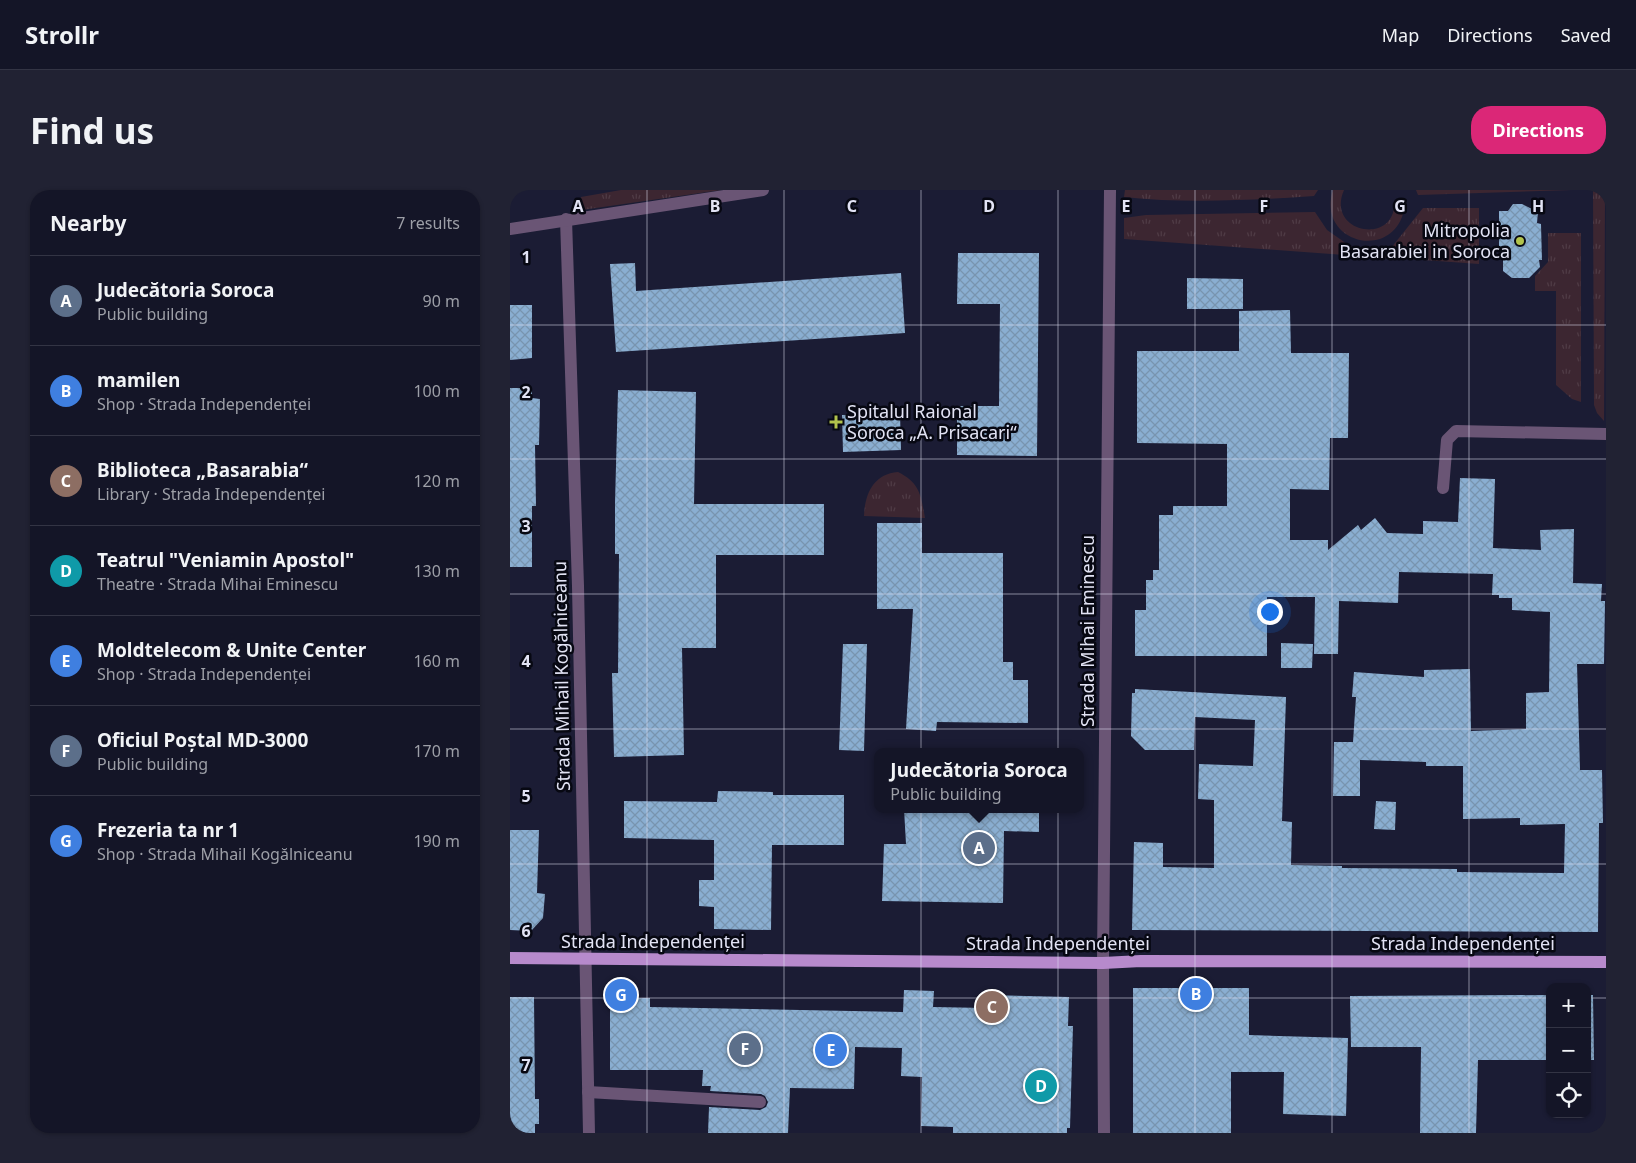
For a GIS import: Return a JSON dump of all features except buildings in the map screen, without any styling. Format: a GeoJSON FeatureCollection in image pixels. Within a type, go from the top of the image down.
{"type":"FeatureCollection","features":[{"type":"Feature","properties":{"kind":"main road","name":"Strada Independenței"},"geometry":{"type":"LineString","coordinates":[[510,958],[1103,963],[1141,961],[1606,962]]}},
{"type":"Feature","properties":{"kind":"street"},"geometry":{"type":"LineString","coordinates":[[510,229],[566,218],[763,190]]}},
{"type":"Feature","properties":{"kind":"street","name":"Strada Mihai Eminescu"},"geometry":{"type":"LineString","coordinates":[[1104,1133],[1103,963],[1110,190]]}},
{"type":"Feature","properties":{"kind":"street","name":"Strada Mihail Kogălniceanu"},"geometry":{"type":"LineString","coordinates":[[566,218],[578,586],[589,1133]]}},
{"type":"Feature","properties":{"kind":"street"},"geometry":{"type":"LineString","coordinates":[[1443,488],[1447,440],[1456,431],[1606,434]]}},
{"type":"Feature","properties":{"kind":"street"},"geometry":{"type":"LineString","coordinates":[[588,1092],[760,1102]]}},
{"type":"Feature","properties":{"kind":"green space"},"geometry":{"type":"Polygon","coordinates":[[[621,190],[721,190],[582,210],[581,197],[621,190]]]}},
{"type":"Feature","properties":{"kind":"green space"},"geometry":{"type":"Polygon","coordinates":[[[1125,190],[1318,190],[1314,196],[1195,201],[1124,197],[1125,190]]]}},
{"type":"Feature","properties":{"kind":"green space"},"geometry":{"type":"Polygon","coordinates":[[[1333,190],[1344,190],[1341,204],[1344,215],[1351,223],[1360,228],[1382,227],[1390,220],[1394,208],[1404,210],[1397,226],[1386,236],[1372,240],[1358,239],[1345,233],[1335,223],[1331,208],[1333,190]]]}},
{"type":"Feature","properties":{"kind":"green space"},"geometry":{"type":"Polygon","coordinates":[[[1416,190],[1572,190],[1418,195],[1416,190]]]}},
{"type":"Feature","properties":{"kind":"green space"},"geometry":{"type":"Polygon","coordinates":[[[1593,190],[1605,190],[1604,421],[1597,413],[1594,405],[1593,190]]]}},
{"type":"Feature","properties":{"kind":"green space"},"geometry":{"type":"Polygon","coordinates":[[[1423,208],[1479,208],[1479,264],[1410,259],[1391,248],[1423,208]]]}},
{"type":"Feature","properties":{"kind":"green space"},"geometry":{"type":"Polygon","coordinates":[[[1315,212],[1327,230],[1350,246],[1400,259],[1124,239],[1124,218],[1146,215],[1315,212]]]}},
{"type":"Feature","properties":{"kind":"green space"},"geometry":{"type":"Polygon","coordinates":[[[1548,233],[1581,233],[1581,402],[1572,399],[1556,385],[1556,291],[1535,291],[1535,276],[1548,262],[1548,233]]]}},
{"type":"Feature","properties":{"kind":"green space"},"geometry":{"type":"Polygon","coordinates":[[[898,472],[915,485],[925,518],[864,516],[866,500],[872,486],[883,476],[898,472]]]}},
{"type":"Feature","properties":{"kind":"place","name":"Mitropolia Basarabiei in Soroca"},"geometry":{"type":"Point","coordinates":[1520,241]}},
{"type":"Feature","properties":{"kind":"place","name":"Spitalul Raional Soroca „A. Prisacari“"},"geometry":{"type":"Point","coordinates":[836,422]}},
{"type":"Feature","properties":{"kind":"place","name":"Judecătoria Soroca"},"geometry":{"type":"Point","coordinates":[979,848]}},
{"type":"Feature","properties":{"kind":"place","name":"mamilen"},"geometry":{"type":"Point","coordinates":[1196,994]}},
{"type":"Feature","properties":{"kind":"place","name":"Frezeria ta nr 1"},"geometry":{"type":"Point","coordinates":[621,995]}},
{"type":"Feature","properties":{"kind":"place","name":"Biblioteca „Basarabia“"},"geometry":{"type":"Point","coordinates":[992,1007]}},
{"type":"Feature","properties":{"kind":"place","name":"Oficiul Poștal MD-3000"},"geometry":{"type":"Point","coordinates":[745,1049]}},
{"type":"Feature","properties":{"kind":"place","name":"Moldtelecom & Unite Center"},"geometry":{"type":"Point","coordinates":[831,1050]}},
{"type":"Feature","properties":{"kind":"place","name":"Teatrul \"Veniamin Apostol\""},"geometry":{"type":"Point","coordinates":[1041,1086]}}]}
